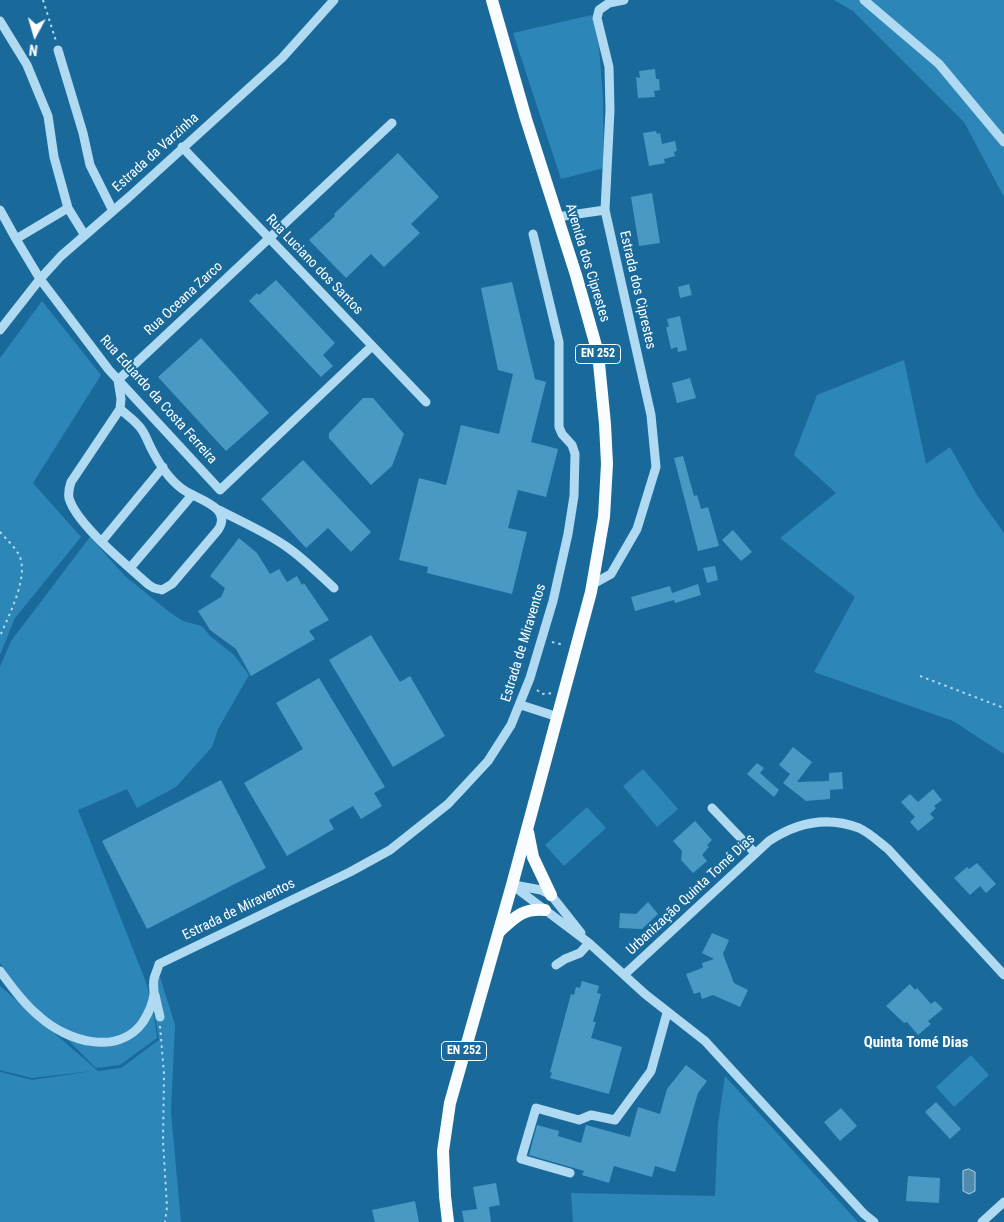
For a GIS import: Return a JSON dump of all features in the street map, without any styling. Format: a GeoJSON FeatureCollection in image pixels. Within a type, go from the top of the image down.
{"type":"FeatureCollection","features":[{"type":"Feature","properties":{"kind":"main road","name":"Avenida dos Ciprestes"},"geometry":{"type":"LineString","coordinates":[[492,0],[526,120],[598,353],[605,424],[607,464],[604,517],[593,584],[558,717]]}},
{"type":"Feature","properties":{"kind":"main road","name":"EN 252"},"geometry":{"type":"LineString","coordinates":[[448,1222],[443,1174],[443,1151],[447,1120],[459,1068],[558,717]]}},
{"type":"Feature","properties":{"kind":"main road"},"geometry":{"type":"LineString","coordinates":[[527,828],[533,857],[551,895]]}},
{"type":"Feature","properties":{"kind":"main road"},"geometry":{"type":"LineString","coordinates":[[498,933],[520,913],[529,910],[545,910]]}},
{"type":"Feature","properties":{"kind":"street","name":"Estrada da Varzinha"},"geometry":{"type":"LineString","coordinates":[[0,330],[40,279],[61,256],[282,58],[334,0]]}},
{"type":"Feature","properties":{"kind":"street","name":"Estrada dos Ciprestes"},"geometry":{"type":"LineString","coordinates":[[593,584],[611,574],[637,529],[656,467],[651,415],[605,210],[610,110],[609,67],[597,18],[599,10],[609,3],[624,0]]}},
{"type":"Feature","properties":{"kind":"street"},"geometry":{"type":"LineString","coordinates":[[864,0],[938,64],[1004,142]]}},
{"type":"Feature","properties":{"kind":"street"},"geometry":{"type":"LineString","coordinates":[[0,21],[27,65],[48,116],[54,158],[68,208],[84,234]]}},
{"type":"Feature","properties":{"kind":"street"},"geometry":{"type":"LineString","coordinates":[[58,50],[83,133],[90,165],[113,211]]}},
{"type":"Feature","properties":{"kind":"street","name":"Rua Oceana Zarco"},"geometry":{"type":"LineString","coordinates":[[118,380],[392,123]]}},
{"type":"Feature","properties":{"kind":"street","name":"Rua Luciano dos Santos"},"geometry":{"type":"LineString","coordinates":[[182,147],[426,402]]}},
{"type":"Feature","properties":{"kind":"street"},"geometry":{"type":"LineString","coordinates":[[16,240],[68,208]]}},
{"type":"Feature","properties":{"kind":"street","name":"Rua Eduardo da Costa Ferreira"},"geometry":{"type":"LineString","coordinates":[[0,210],[40,279],[118,380],[220,490],[372,346]]}},
{"type":"Feature","properties":{"kind":"street"},"geometry":{"type":"LineString","coordinates":[[557,217],[605,210]]}},
{"type":"Feature","properties":{"kind":"street","name":"Estrada de Miraventos"},"geometry":{"type":"LineString","coordinates":[[154,993],[153,980],[159,964],[350,872],[397,845],[448,804],[473,779],[504,738],[521,705],[544,633],[559,576],[574,496],[576,465],[572,445],[562,434],[559,427],[559,342],[533,234]]}},
{"type":"Feature","properties":{"kind":"street"},"geometry":{"type":"LineString","coordinates":[[118,380],[121,399],[120,409],[71,482],[68,491],[76,512],[130,568],[154,588],[162,590],[168,587],[220,526],[222,521],[219,510]]}},
{"type":"Feature","properties":{"kind":"street"},"geometry":{"type":"LineString","coordinates":[[120,409],[143,431],[163,467],[181,488],[270,536],[288,548],[334,588]]}},
{"type":"Feature","properties":{"kind":"street"},"geometry":{"type":"LineString","coordinates":[[102,540],[163,467]]}},
{"type":"Feature","properties":{"kind":"street"},"geometry":{"type":"LineString","coordinates":[[130,568],[192,495]]}},
{"type":"Feature","properties":{"kind":"street"},"geometry":{"type":"LineString","coordinates":[[521,705],[558,717]]}},
{"type":"Feature","properties":{"kind":"street"},"geometry":{"type":"LineString","coordinates":[[712,808],[755,853]]}},
{"type":"Feature","properties":{"kind":"street","name":"Urbanização Quinta Tomé Dias"},"geometry":{"type":"LineString","coordinates":[[874,1222],[864,1214],[705,1041],[667,1012],[624,975],[755,853],[784,831],[820,822],[859,828],[888,849],[1004,975]]}},
{"type":"Feature","properties":{"kind":"street"},"geometry":{"type":"LineString","coordinates":[[512,885],[541,890],[551,895],[589,943]]}},
{"type":"Feature","properties":{"kind":"street"},"geometry":{"type":"LineString","coordinates":[[512,885],[589,943],[624,975]]}},
{"type":"Feature","properties":{"kind":"street"},"geometry":{"type":"LineString","coordinates":[[556,965],[564,959],[580,953],[589,943]]}},
{"type":"Feature","properties":{"kind":"street"},"geometry":{"type":"LineString","coordinates":[[0,970],[21,999],[41,1018],[68,1034],[98,1043],[125,1038],[135,1032],[144,1021],[152,1006],[154,993]]}},
{"type":"Feature","properties":{"kind":"street"},"geometry":{"type":"LineString","coordinates":[[154,993],[160,1017]]}},
{"type":"Feature","properties":{"kind":"street"},"geometry":{"type":"LineString","coordinates":[[570,1172],[521,1159],[536,1108],[579,1120],[591,1115],[615,1120],[651,1072],[667,1012]]}},
{"type":"Feature","properties":{"kind":"street"},"geometry":{"type":"LineString","coordinates":[[982,1222],[1004,1202]]}},
{"type":"Feature","properties":{"kind":"path"},"geometry":{"type":"LineString","coordinates":[[43,0],[58,50]]}},
{"type":"Feature","properties":{"kind":"path"},"geometry":{"type":"LineString","coordinates":[[0,532],[19,556],[22,571],[14,604],[0,636]]}},
{"type":"Feature","properties":{"kind":"path"},"geometry":{"type":"LineString","coordinates":[[554,643],[565,645]]}},
{"type":"Feature","properties":{"kind":"path"},"geometry":{"type":"LineString","coordinates":[[920,676],[1004,708]]}},
{"type":"Feature","properties":{"kind":"path"},"geometry":{"type":"LineString","coordinates":[[160,1017],[164,1074],[163,1141],[168,1207],[164,1222]]}},
{"type":"Feature","properties":{"kind":"shaded area"},"geometry":{"type":"Polygon","coordinates":[[[834,0],[1004,0],[1004,197],[964,122],[853,11],[834,0]]]}},
{"type":"Feature","properties":{"kind":"shaded area"},"geometry":{"type":"Polygon","coordinates":[[[592,15],[599,47],[603,98],[604,168],[561,179],[513,33],[592,15]]]}},
{"type":"Feature","properties":{"kind":"shaded area"},"geometry":{"type":"Polygon","coordinates":[[[42,301],[101,375],[33,483],[81,537],[15,618],[0,655],[0,358],[42,301]]]}},
{"type":"Feature","properties":{"kind":"shaded area"},"geometry":{"type":"Polygon","coordinates":[[[904,360],[926,464],[950,447],[977,495],[1004,533],[1004,754],[953,721],[814,672],[855,597],[780,538],[836,493],[794,455],[817,395],[904,360]]]}},
{"type":"Feature","properties":{"kind":"shaded area"},"geometry":{"type":"Polygon","coordinates":[[[90,537],[125,576],[183,621],[202,626],[210,636],[234,655],[249,675],[218,729],[212,747],[176,787],[137,808],[127,789],[78,810],[146,982],[157,1038],[120,1065],[96,1068],[25,997],[0,963],[0,667],[11,641],[90,537]]]}},
{"type":"Feature","properties":{"kind":"shaded area"},"geometry":{"type":"Polygon","coordinates":[[[643,769],[678,809],[657,827],[623,786],[643,769]]]}},
{"type":"Feature","properties":{"kind":"shaded area"},"geometry":{"type":"Polygon","coordinates":[[[587,807],[606,828],[564,866],[545,845],[587,807]]]}},
{"type":"Feature","properties":{"kind":"shaded area"},"geometry":{"type":"Polygon","coordinates":[[[160,977],[175,1025],[171,1112],[181,1222],[0,1222],[0,1072],[32,1080],[92,1071],[32,1078],[0,1070],[0,986],[98,1071],[121,1068],[159,1040],[148,985],[160,977]]]}},
{"type":"Feature","properties":{"kind":"shaded area"},"geometry":{"type":"Polygon","coordinates":[[[971,1055],[989,1075],[954,1107],[936,1087],[971,1055]]]}},
{"type":"Feature","properties":{"kind":"shaded area"},"geometry":{"type":"Polygon","coordinates":[[[725,1076],[858,1222],[573,1222],[571,1193],[715,1196],[718,1124],[725,1076]]]}},
{"type":"Feature","properties":{"kind":"shaded area"},"geometry":{"type":"Polygon","coordinates":[[[969,1169],[975,1172],[975,1191],[969,1194],[963,1191],[963,1171],[969,1169]]]}},
{"type":"Feature","properties":{"kind":"building"},"geometry":{"type":"Polygon","coordinates":[[[655,69],[656,79],[659,79],[660,90],[654,91],[655,97],[638,98],[636,77],[640,78],[639,71],[655,69]]]}},
{"type":"Feature","properties":{"kind":"building"},"geometry":{"type":"Polygon","coordinates":[[[656,131],[657,134],[660,133],[662,144],[675,141],[677,151],[674,152],[675,156],[664,159],[665,163],[649,166],[643,133],[656,131]]]}},
{"type":"Feature","properties":{"kind":"building"},"geometry":{"type":"Polygon","coordinates":[[[398,153],[439,197],[411,224],[420,233],[384,267],[371,254],[346,278],[309,240],[398,153]]]}},
{"type":"Feature","properties":{"kind":"building"},"geometry":{"type":"Polygon","coordinates":[[[652,193],[660,243],[639,246],[631,197],[652,193]]]}},
{"type":"Feature","properties":{"kind":"building"},"geometry":{"type":"Polygon","coordinates":[[[276,280],[335,343],[323,355],[333,366],[321,377],[249,301],[276,280]]]}},
{"type":"Feature","properties":{"kind":"building"},"geometry":{"type":"Polygon","coordinates":[[[512,282],[535,379],[546,382],[531,442],[558,449],[546,497],[518,490],[508,528],[527,532],[512,594],[427,573],[428,567],[399,560],[419,478],[446,485],[461,425],[499,434],[513,374],[498,370],[481,288],[512,282]]]}},
{"type":"Feature","properties":{"kind":"building"},"geometry":{"type":"Polygon","coordinates":[[[689,284],[692,295],[680,298],[678,287],[689,284]]]}},
{"type":"Feature","properties":{"kind":"building"},"geometry":{"type":"Polygon","coordinates":[[[680,316],[687,350],[678,352],[677,347],[671,349],[666,327],[669,327],[667,319],[680,316]]]}},
{"type":"Feature","properties":{"kind":"building"},"geometry":{"type":"Polygon","coordinates":[[[201,338],[269,413],[226,451],[158,377],[201,338]]]}},
{"type":"Feature","properties":{"kind":"building"},"geometry":{"type":"Polygon","coordinates":[[[690,378],[696,398],[677,403],[672,383],[690,378]]]}},
{"type":"Feature","properties":{"kind":"building"},"geometry":{"type":"Polygon","coordinates":[[[363,398],[373,398],[404,434],[392,466],[371,485],[329,438],[329,433],[363,398]]]}},
{"type":"Feature","properties":{"kind":"building"},"geometry":{"type":"Polygon","coordinates":[[[683,456],[694,496],[697,495],[701,509],[708,507],[719,546],[698,551],[674,458],[683,456]]]}},
{"type":"Feature","properties":{"kind":"building"},"geometry":{"type":"Polygon","coordinates":[[[303,460],[371,532],[351,552],[328,528],[306,548],[261,499],[303,460]]]}},
{"type":"Feature","properties":{"kind":"building"},"geometry":{"type":"Polygon","coordinates":[[[733,530],[752,552],[741,561],[722,540],[733,530]]]}},
{"type":"Feature","properties":{"kind":"building"},"geometry":{"type":"Polygon","coordinates":[[[239,538],[257,553],[270,574],[279,569],[287,582],[297,576],[302,585],[304,583],[329,620],[309,631],[315,639],[251,676],[236,649],[210,630],[198,611],[221,597],[225,588],[210,576],[239,538]]]}},
{"type":"Feature","properties":{"kind":"building"},"geometry":{"type":"Polygon","coordinates":[[[715,566],[718,580],[707,583],[703,568],[715,566]]]}},
{"type":"Feature","properties":{"kind":"building"},"geometry":{"type":"Polygon","coordinates":[[[698,584],[701,595],[675,603],[674,600],[635,611],[631,597],[670,586],[672,593],[698,584]]]}},
{"type":"Feature","properties":{"kind":"building"},"geometry":{"type":"Polygon","coordinates":[[[371,635],[400,682],[410,676],[445,736],[393,767],[329,660],[371,635]]]}},
{"type":"Feature","properties":{"kind":"building"},"geometry":{"type":"Polygon","coordinates":[[[319,678],[385,787],[374,793],[382,806],[361,819],[353,806],[329,820],[334,829],[287,856],[244,783],[303,749],[276,703],[319,678]]]}},
{"type":"Feature","properties":{"kind":"building"},"geometry":{"type":"Polygon","coordinates":[[[793,747],[812,762],[797,782],[829,781],[829,773],[842,772],[843,789],[830,790],[830,799],[806,801],[783,783],[790,774],[779,765],[793,747]]]}},
{"type":"Feature","properties":{"kind":"building"},"geometry":{"type":"Polygon","coordinates":[[[757,763],[764,768],[760,773],[779,790],[774,797],[747,774],[757,763]]]}},
{"type":"Feature","properties":{"kind":"building"},"geometry":{"type":"Polygon","coordinates":[[[221,780],[266,868],[147,929],[102,841],[221,780]]]}},
{"type":"Feature","properties":{"kind":"building"},"geometry":{"type":"Polygon","coordinates":[[[933,789],[942,800],[934,806],[936,808],[930,814],[934,818],[918,831],[910,822],[915,817],[901,802],[910,794],[918,802],[933,789]]]}},
{"type":"Feature","properties":{"kind":"building"},"geometry":{"type":"Polygon","coordinates":[[[695,821],[712,840],[702,855],[707,861],[693,873],[681,860],[682,851],[673,841],[695,821]]]}},
{"type":"Feature","properties":{"kind":"building"},"geometry":{"type":"Polygon","coordinates":[[[977,863],[996,884],[986,893],[980,886],[970,895],[954,878],[967,867],[969,869],[977,863]]]}},
{"type":"Feature","properties":{"kind":"building"},"geometry":{"type":"Polygon","coordinates":[[[648,902],[658,914],[642,929],[619,928],[620,913],[636,914],[648,902]]]}},
{"type":"Feature","properties":{"kind":"building"},"geometry":{"type":"Polygon","coordinates":[[[712,933],[729,940],[723,954],[734,983],[748,990],[740,1007],[713,995],[702,999],[700,992],[694,994],[686,974],[702,968],[702,963],[714,959],[702,953],[712,933]]]}},
{"type":"Feature","properties":{"kind":"building"},"geometry":{"type":"Polygon","coordinates":[[[582,981],[599,986],[597,993],[601,994],[593,1022],[596,1022],[591,1038],[622,1047],[609,1094],[550,1078],[571,994],[574,995],[576,987],[580,988],[582,981]]]}},
{"type":"Feature","properties":{"kind":"building"},"geometry":{"type":"Polygon","coordinates":[[[910,984],[915,990],[917,988],[931,1004],[935,1001],[943,1009],[928,1021],[931,1024],[918,1035],[907,1022],[904,1023],[886,1006],[910,984]]]}},
{"type":"Feature","properties":{"kind":"building"},"geometry":{"type":"Polygon","coordinates":[[[686,1065],[707,1081],[698,1093],[675,1172],[655,1166],[652,1177],[614,1166],[609,1183],[582,1175],[584,1171],[529,1155],[537,1125],[559,1131],[558,1136],[581,1143],[586,1125],[630,1137],[638,1107],[660,1114],[667,1089],[686,1065]]]}},
{"type":"Feature","properties":{"kind":"building"},"geometry":{"type":"Polygon","coordinates":[[[936,1102],[961,1129],[950,1139],[925,1112],[936,1102]]]}},
{"type":"Feature","properties":{"kind":"building"},"geometry":{"type":"Polygon","coordinates":[[[841,1108],[857,1126],[840,1141],[824,1122],[841,1108]]]}},
{"type":"Feature","properties":{"kind":"building"},"geometry":{"type":"Polygon","coordinates":[[[908,1176],[940,1178],[939,1203],[906,1201],[908,1176]]]}},
{"type":"Feature","properties":{"kind":"building"},"geometry":{"type":"Polygon","coordinates":[[[496,1183],[500,1205],[489,1207],[491,1222],[464,1222],[462,1211],[477,1209],[473,1187],[496,1183]]]}},
{"type":"Feature","properties":{"kind":"building"},"geometry":{"type":"Polygon","coordinates":[[[415,1201],[419,1222],[375,1222],[372,1210],[415,1201]]]}},
{"type":"Feature","properties":{"kind":"district","name":"Quinta Tomé Dias"},"geometry":{"type":"Point","coordinates":[916,1043]}}]}
